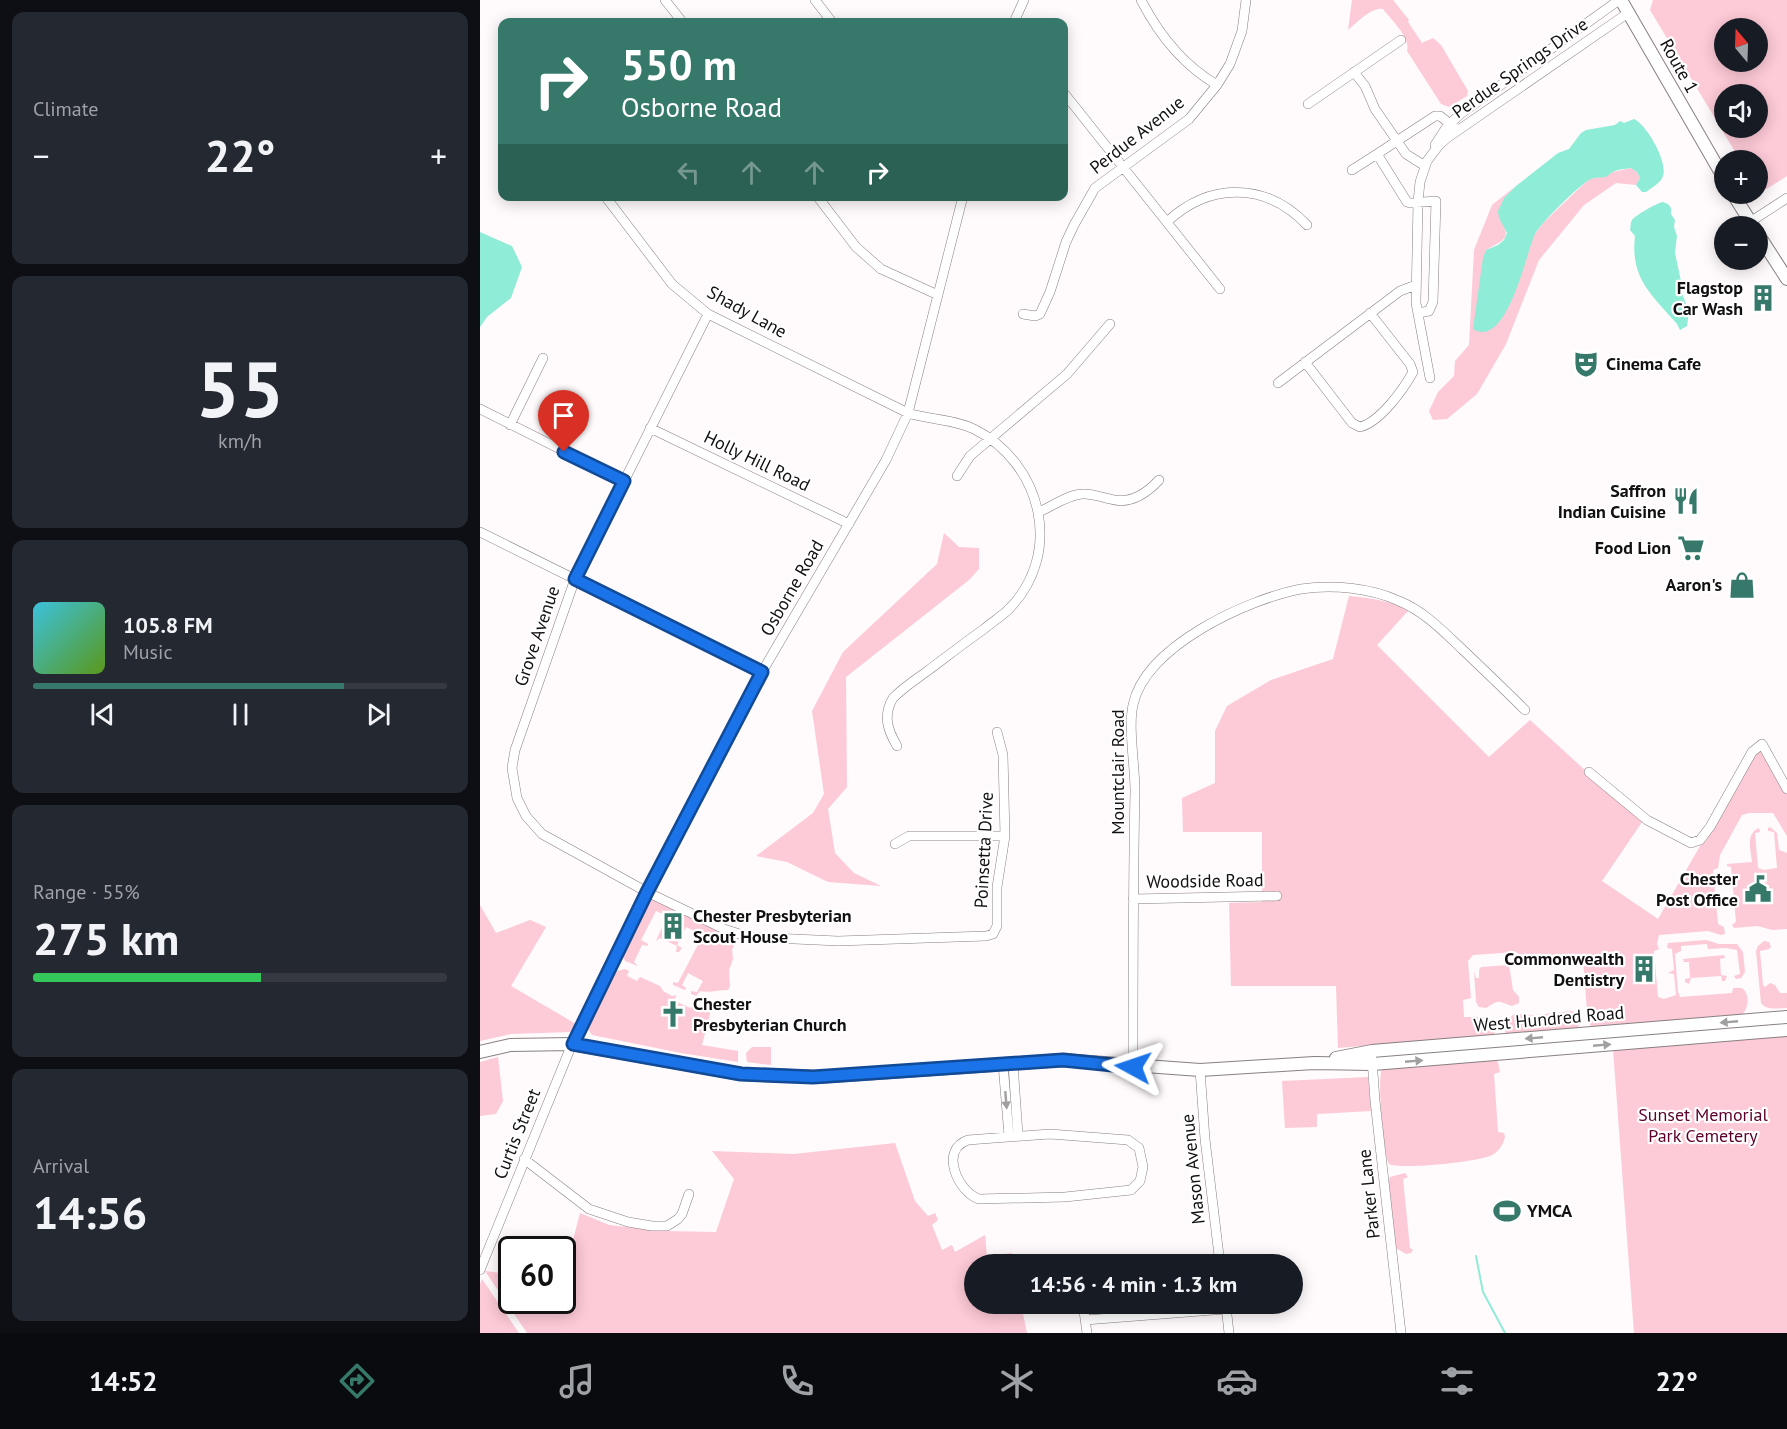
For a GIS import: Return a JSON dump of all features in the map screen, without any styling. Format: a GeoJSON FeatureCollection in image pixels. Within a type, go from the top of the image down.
{"type":"FeatureCollection","features":[{"type":"Feature","properties":{"kind":"main road","name":"Route 1"},"geometry":{"type":"LineString","coordinates":[[1620,0],[1714,162]]}},
{"type":"Feature","properties":{"kind":"main road"},"geometry":{"type":"LineString","coordinates":[[1768,250],[1787,279]]}},
{"type":"Feature","properties":{"kind":"main road","name":"West Hundred Road"},"geometry":{"type":"LineString","coordinates":[[1314,1063],[1372,1051],[1787,1017]]}},
{"type":"Feature","properties":{"kind":"main road","name":"West Hundred Road"},"geometry":{"type":"LineString","coordinates":[[480,1052],[510,1045],[573,1044],[741,1074],[818,1077],[1063,1060],[1133,1067],[1200,1070],[1314,1063],[1373,1064],[1787,1030]]}},
{"type":"Feature","properties":{"kind":"street"},"geometry":{"type":"LineString","coordinates":[[666,0],[679,18]]}},
{"type":"Feature","properties":{"kind":"street"},"geometry":{"type":"LineString","coordinates":[[815,0],[829,18]]}},
{"type":"Feature","properties":{"kind":"street"},"geometry":{"type":"LineString","coordinates":[[1016,18],[1024,0]]}},
{"type":"Feature","properties":{"kind":"street"},"geometry":{"type":"LineString","coordinates":[[1142,0],[1156,26],[1180,56],[1193,69],[1217,85]]}},
{"type":"Feature","properties":{"kind":"street","name":"Perdue Avenue"},"geometry":{"type":"LineString","coordinates":[[1023,314],[1035,316],[1040,314],[1050,292],[1066,242],[1095,188],[1125,168],[1189,118],[1217,85],[1230,63],[1242,31],[1246,0]]}},
{"type":"Feature","properties":{"kind":"street","name":"Perdue Springs Drive"},"geometry":{"type":"LineString","coordinates":[[1430,378],[1418,313],[1416,285],[1418,202],[1420,182],[1425,166],[1440,136],[1459,115],[1620,0]]}},
{"type":"Feature","properties":{"kind":"street","name":"Perdue Springs Drive"},"geometry":{"type":"LineString","coordinates":[[1432,153],[1458,130],[1628,13]]}},
{"type":"Feature","properties":{"kind":"street"},"geometry":{"type":"LineString","coordinates":[[1308,104],[1401,40]]}},
{"type":"Feature","properties":{"kind":"street"},"geometry":{"type":"LineString","coordinates":[[1354,72],[1365,86],[1375,109],[1409,157],[1425,166]]}},
{"type":"Feature","properties":{"kind":"street"},"geometry":{"type":"LineString","coordinates":[[1068,98],[1220,289]]}},
{"type":"Feature","properties":{"kind":"street"},"geometry":{"type":"LineString","coordinates":[[1352,170],[1435,116],[1440,116],[1458,130]]}},
{"type":"Feature","properties":{"kind":"street"},"geometry":{"type":"LineString","coordinates":[[1377,154],[1407,202],[1436,201],[1433,302],[1429,311],[1418,313]]}},
{"type":"Feature","properties":{"kind":"street"},"geometry":{"type":"LineString","coordinates":[[1167,222],[1198,200],[1216,194],[1235,192],[1256,194],[1275,201],[1291,210],[1307,225]]}},
{"type":"Feature","properties":{"kind":"street"},"geometry":{"type":"LineString","coordinates":[[1763,216],[1787,198]]}},
{"type":"Feature","properties":{"kind":"street","name":"Shady Lane"},"geometry":{"type":"LineString","coordinates":[[609,201],[672,284],[708,314],[908,413],[924,418],[957,422],[990,438],[1016,464],[1027,480],[1040,513]]}},
{"type":"Feature","properties":{"kind":"street"},"geometry":{"type":"LineString","coordinates":[[821,201],[856,247],[882,269],[939,295]]}},
{"type":"Feature","properties":{"kind":"street","name":"Osborne Road"},"geometry":{"type":"LineString","coordinates":[[573,1044],[647,892],[762,672],[886,460],[908,413],[962,201]]}},
{"type":"Feature","properties":{"kind":"street"},"geometry":{"type":"LineString","coordinates":[[1278,383],[1400,291],[1416,285]]}},
{"type":"Feature","properties":{"kind":"street"},"geometry":{"type":"LineString","coordinates":[[1305,362],[1352,423],[1360,427],[1365,425],[1389,406],[1411,376],[1412,368],[1370,313]]}},
{"type":"Feature","properties":{"kind":"street","name":"Grove Avenue"},"geometry":{"type":"LineString","coordinates":[[708,314],[575,579],[515,750],[512,768],[517,798],[526,816],[542,834],[647,892],[723,929],[749,937],[839,941],[980,937],[993,934]]}},
{"type":"Feature","properties":{"kind":"street"},"geometry":{"type":"LineString","coordinates":[[957,476],[970,456],[1067,374],[1110,324]]}},
{"type":"Feature","properties":{"kind":"street"},"geometry":{"type":"LineString","coordinates":[[510,425],[543,358]]}},
{"type":"Feature","properties":{"kind":"street"},"geometry":{"type":"LineString","coordinates":[[1412,368],[1428,366]]}},
{"type":"Feature","properties":{"kind":"street"},"geometry":{"type":"LineString","coordinates":[[480,409],[624,481]]}},
{"type":"Feature","properties":{"kind":"street","name":"Holly Hill Road"},"geometry":{"type":"LineString","coordinates":[[650,428],[849,524]]}},
{"type":"Feature","properties":{"kind":"street"},"geometry":{"type":"LineString","coordinates":[[897,746],[887,727],[887,713],[893,698],[1006,612],[1019,599],[1037,558],[1040,542],[1040,513],[1079,494],[1094,494],[1118,501],[1132,499],[1150,490],[1159,480]]}},
{"type":"Feature","properties":{"kind":"street"},"geometry":{"type":"LineString","coordinates":[[480,532],[762,672]]}},
{"type":"Feature","properties":{"kind":"street","name":"Mountclair Road"},"geometry":{"type":"LineString","coordinates":[[1133,1067],[1135,783],[1132,705],[1141,684],[1158,663],[1206,625],[1261,601],[1302,589],[1347,588],[1375,593],[1399,601],[1417,611],[1445,633],[1525,710]]}},
{"type":"Feature","properties":{"kind":"street","name":"Poinsetta Drive"},"geometry":{"type":"LineString","coordinates":[[993,934],[997,926],[997,887],[1005,836],[1003,755],[997,732]]}},
{"type":"Feature","properties":{"kind":"street"},"geometry":{"type":"LineString","coordinates":[[1589,772],[1647,820],[1681,839],[1695,843],[1710,827],[1752,752],[1762,744],[1787,789]]}},
{"type":"Feature","properties":{"kind":"street"},"geometry":{"type":"LineString","coordinates":[[895,844],[909,836],[1005,836]]}},
{"type":"Feature","properties":{"kind":"street","name":"Woodside Road"},"geometry":{"type":"LineString","coordinates":[[1133,899],[1277,896]]}},
{"type":"Feature","properties":{"kind":"street","name":"Curtis Street"},"geometry":{"type":"LineString","coordinates":[[480,1270],[573,1044]]}},
{"type":"Feature","properties":{"kind":"street","name":"Parker Lane"},"geometry":{"type":"LineString","coordinates":[[1372,1051],[1375,1101],[1401,1333]]}},
{"type":"Feature","properties":{"kind":"street"},"geometry":{"type":"LineString","coordinates":[[1008,1064],[1014,1135]]}},
{"type":"Feature","properties":{"kind":"street","name":"Mason Avenue"},"geometry":{"type":"LineString","coordinates":[[1200,1070],[1205,1139],[1219,1254]]}},
{"type":"Feature","properties":{"kind":"street"},"geometry":{"type":"LineString","coordinates":[[1050,1134],[1128,1140],[1139,1148],[1142,1177],[1137,1186],[1128,1191],[1065,1197],[1001,1199],[974,1197],[964,1187],[953,1164],[953,1153],[956,1147],[968,1140],[1014,1135],[1050,1134]]}},
{"type":"Feature","properties":{"kind":"street"},"geometry":{"type":"LineString","coordinates":[[524,1159],[589,1209],[628,1222],[668,1226],[682,1214],[689,1194]]}},
{"type":"Feature","properties":{"kind":"street"},"geometry":{"type":"LineString","coordinates":[[1084,1314],[1087,1333]]}},
{"type":"Feature","properties":{"kind":"street"},"geometry":{"type":"LineString","coordinates":[[1085,1320],[1145,1314]]}},
{"type":"Feature","properties":{"kind":"street"},"geometry":{"type":"LineString","coordinates":[[1227,1314],[1229,1333]]}},
{"type":"Feature","properties":{"kind":"green space"},"geometry":{"type":"Polygon","coordinates":[[[1352,0],[1393,0],[1409,20],[1408,22],[1422,43],[1433,38],[1441,45],[1468,91],[1467,96],[1449,107],[1441,104],[1407,51],[1406,40],[1400,29],[1383,9],[1369,13],[1348,30],[1352,0]]]}},
{"type":"Feature","properties":{"kind":"green space"},"geometry":{"type":"Polygon","coordinates":[[[1653,0],[1787,0],[1787,176],[1768,188],[1768,150],[1734,150],[1727,138],[1768,138],[1768,84],[1714,84],[1714,117],[1650,10],[1653,0]]]}},
{"type":"Feature","properties":{"kind":"green space"},"geometry":{"type":"Polygon","coordinates":[[[1631,168],[1640,178],[1636,185],[1616,183],[1584,205],[1539,260],[1506,344],[1477,394],[1447,419],[1433,420],[1429,411],[1438,392],[1454,376],[1455,361],[1469,345],[1474,250],[1492,205],[1516,186],[1504,198],[1499,218],[1506,235],[1504,239],[1486,250],[1535,234],[1543,223],[1589,179],[1631,168]]]}},
{"type":"Feature","properties":{"kind":"green space"},"geometry":{"type":"Polygon","coordinates":[[[944,533],[959,547],[979,548],[979,569],[969,580],[846,677],[847,787],[828,809],[835,853],[854,873],[881,886],[828,882],[787,862],[756,856],[813,813],[824,794],[812,711],[843,652],[937,564],[944,533]]]}},
{"type":"Feature","properties":{"kind":"green space"},"geometry":{"type":"Polygon","coordinates":[[[1349,596],[1387,602],[1408,611],[1377,645],[1489,757],[1530,720],[1642,822],[1602,881],[1658,919],[1700,846],[1707,840],[1752,754],[1762,750],[1787,793],[1787,836],[1773,813],[1742,815],[1720,855],[1718,868],[1713,870],[1718,924],[1724,927],[1725,934],[1708,931],[1659,935],[1657,944],[1659,949],[1654,951],[1658,997],[1664,999],[1676,995],[1674,974],[1668,973],[1674,970],[1672,949],[1667,948],[1668,943],[1706,940],[1719,944],[1737,944],[1743,952],[1745,972],[1741,978],[1736,979],[1734,976],[1740,974],[1737,950],[1708,949],[1707,944],[1681,946],[1681,951],[1675,954],[1680,997],[1732,993],[1733,988],[1742,988],[1748,1001],[1742,1015],[1592,1027],[1588,1022],[1583,961],[1534,964],[1516,952],[1473,955],[1468,961],[1471,998],[1463,1000],[1464,1017],[1488,1017],[1496,1026],[1494,1035],[1338,1048],[1336,986],[1231,986],[1229,903],[1262,902],[1262,832],[1183,832],[1182,798],[1215,783],[1215,731],[1227,706],[1271,680],[1333,659],[1349,596]]]}},
{"type":"Feature","properties":{"kind":"green space","name":"Chester Post Office"},"geometry":{"type":"Polygon","coordinates":[[[1770,827],[1777,833],[1779,850],[1787,853],[1787,929],[1772,930],[1758,926],[1734,928],[1732,925],[1736,922],[1731,867],[1727,864],[1752,862],[1750,838],[1759,828],[1760,832],[1755,833],[1758,868],[1764,870],[1777,868],[1774,832],[1768,831],[1770,827]]]}},
{"type":"Feature","properties":{"kind":"green space"},"geometry":{"type":"Polygon","coordinates":[[[651,899],[738,937],[732,950],[733,959],[729,970],[728,990],[700,991],[696,996],[691,994],[691,991],[697,992],[703,981],[688,973],[682,985],[686,988],[685,990],[673,985],[673,982],[678,983],[703,935],[686,927],[677,945],[682,948],[676,952],[677,946],[660,938],[656,941],[667,916],[656,911],[641,940],[648,946],[642,945],[634,962],[638,966],[625,961],[622,953],[645,903],[651,899]]]}},
{"type":"Feature","properties":{"kind":"green space"},"geometry":{"type":"Polygon","coordinates":[[[480,905],[496,933],[530,920],[546,927],[511,986],[576,1024],[570,1032],[511,1034],[480,1041],[480,905]]]}},
{"type":"Feature","properties":{"kind":"green space"},"geometry":{"type":"Polygon","coordinates":[[[1764,941],[1769,942],[1771,947],[1760,951],[1763,985],[1765,987],[1770,983],[1775,985],[1780,993],[1787,993],[1787,1008],[1769,1008],[1761,1003],[1756,951],[1764,941]]]}},
{"type":"Feature","properties":{"kind":"green space"},"geometry":{"type":"Polygon","coordinates":[[[1724,955],[1725,958],[1720,959],[1721,975],[1727,976],[1725,981],[1722,981],[1721,976],[1691,978],[1689,984],[1685,982],[1685,979],[1690,978],[1689,962],[1684,962],[1683,959],[1724,955]]]}},
{"type":"Feature","properties":{"kind":"green space"},"geometry":{"type":"Polygon","coordinates":[[[1509,965],[1513,990],[1519,997],[1519,1003],[1512,1006],[1499,1002],[1486,1008],[1479,1007],[1476,1002],[1474,971],[1476,978],[1479,978],[1481,967],[1509,965]]]}},
{"type":"Feature","properties":{"kind":"green space"},"geometry":{"type":"Polygon","coordinates":[[[625,969],[629,971],[627,976],[637,981],[640,977],[660,986],[663,991],[672,996],[676,995],[675,1001],[690,1008],[695,1004],[709,1009],[710,1014],[702,1045],[738,1051],[738,1062],[592,1035],[588,1029],[588,1023],[613,972],[625,969]]]}},
{"type":"Feature","properties":{"kind":"green space"},"geometry":{"type":"Polygon","coordinates":[[[1573,1011],[1579,1016],[1580,1024],[1577,1028],[1507,1035],[1505,1031],[1506,1021],[1514,1014],[1535,1015],[1573,1011]]]}},
{"type":"Feature","properties":{"kind":"green space","name":"Sunset Memorial Park Cemetery"},"geometry":{"type":"Polygon","coordinates":[[[1787,1034],[1787,1333],[1634,1333],[1613,1049],[1787,1034]]]}},
{"type":"Feature","properties":{"kind":"green space"},"geometry":{"type":"Polygon","coordinates":[[[752,1047],[771,1047],[771,1065],[747,1062],[746,1053],[752,1047]]]}},
{"type":"Feature","properties":{"kind":"green space"},"geometry":{"type":"Polygon","coordinates":[[[498,1057],[503,1101],[496,1114],[480,1116],[480,1062],[498,1057]]]}},
{"type":"Feature","properties":{"kind":"green space"},"geometry":{"type":"Polygon","coordinates":[[[1497,1058],[1500,1072],[1494,1074],[1498,1132],[1504,1133],[1505,1137],[1497,1152],[1484,1158],[1457,1163],[1423,1166],[1389,1164],[1381,1116],[1382,1069],[1497,1058]]]}},
{"type":"Feature","properties":{"kind":"green space"},"geometry":{"type":"Polygon","coordinates":[[[1368,1077],[1371,1111],[1317,1114],[1317,1127],[1285,1128],[1282,1081],[1368,1077]]]}},
{"type":"Feature","properties":{"kind":"green space"},"geometry":{"type":"Polygon","coordinates":[[[895,1143],[915,1201],[928,1216],[935,1213],[938,1220],[932,1225],[942,1250],[952,1245],[955,1252],[985,1235],[987,1254],[964,1254],[964,1314],[1023,1314],[1027,1333],[527,1333],[514,1314],[576,1314],[576,1236],[574,1236],[580,1213],[609,1225],[664,1231],[716,1232],[734,1179],[712,1151],[794,1154],[895,1143]]]}},
{"type":"Feature","properties":{"kind":"green space"},"geometry":{"type":"Polygon","coordinates":[[[1405,1173],[1408,1177],[1403,1179],[1410,1248],[1413,1250],[1406,1254],[1396,1248],[1388,1184],[1390,1177],[1405,1173]]]}},
{"type":"Feature","properties":{"kind":"green space"},"geometry":{"type":"Polygon","coordinates":[[[485,1271],[498,1272],[498,1290],[485,1271]]]}},
{"type":"Feature","properties":{"kind":"green space"},"geometry":{"type":"Polygon","coordinates":[[[482,1279],[498,1302],[498,1314],[506,1314],[519,1333],[480,1333],[480,1284],[482,1279]]]}},
{"type":"Feature","properties":{"kind":"shaded area"},"geometry":{"type":"Polygon","coordinates":[[[1634,119],[1645,128],[1659,153],[1664,170],[1660,181],[1646,192],[1642,192],[1636,185],[1640,178],[1631,168],[1617,170],[1605,177],[1593,178],[1586,182],[1538,229],[1513,296],[1496,326],[1485,332],[1473,329],[1483,258],[1486,250],[1498,245],[1507,233],[1498,211],[1504,198],[1558,153],[1569,149],[1581,133],[1634,119]]]}},
{"type":"Feature","properties":{"kind":"shaded area"},"geometry":{"type":"Polygon","coordinates":[[[1663,202],[1671,208],[1671,214],[1675,220],[1674,227],[1677,236],[1675,253],[1681,281],[1679,285],[1689,312],[1687,326],[1680,330],[1651,294],[1639,274],[1634,251],[1635,236],[1630,230],[1631,221],[1634,218],[1663,202]]]}},
{"type":"Feature","properties":{"kind":"shaded area"},"geometry":{"type":"Polygon","coordinates":[[[480,232],[512,246],[522,267],[511,298],[487,317],[480,327],[480,232]]]}},
{"type":"Feature","properties":{"kind":"waterway"},"geometry":{"type":"LineString","coordinates":[[1476,1256],[1483,1292],[1505,1333]]}},
{"type":"Feature","properties":{"kind":"place","name":"Flagstop Car Wash"},"geometry":{"type":"Point","coordinates":[1763,298]}},
{"type":"Feature","properties":{"kind":"place","name":"Cinema Cafe"},"geometry":{"type":"Point","coordinates":[1586,364]}},
{"type":"Feature","properties":{"kind":"place","name":"Saffron Indian Cuisine"},"geometry":{"type":"Point","coordinates":[1686,501]}},
{"type":"Feature","properties":{"kind":"place","name":"Food Lion"},"geometry":{"type":"Point","coordinates":[1691,548]}},
{"type":"Feature","properties":{"kind":"place","name":"Aaron's"},"geometry":{"type":"Point","coordinates":[1742,585]}},
{"type":"Feature","properties":{"kind":"place","name":"Chester Post Office"},"geometry":{"type":"Point","coordinates":[1758,889]}},
{"type":"Feature","properties":{"kind":"place","name":"Chester Presbyterian Scout House"},"geometry":{"type":"Point","coordinates":[673,926]}},
{"type":"Feature","properties":{"kind":"place","name":"Commonwealth Dentistry"},"geometry":{"type":"Point","coordinates":[1644,969]}},
{"type":"Feature","properties":{"kind":"place","name":"Chester Presbyterian Church"},"geometry":{"type":"Point","coordinates":[673,1014]}},
{"type":"Feature","properties":{"kind":"place","name":"YMCA"},"geometry":{"type":"Point","coordinates":[1507,1211]}},
{"type":"Feature","properties":{"kind":"route"},"geometry":{"type":"LineString","coordinates":[[564,452],[624,481],[575,579],[762,672],[647,892],[573,1044],[741,1074],[813,1077],[1063,1060],[1133,1067]]}}]}
